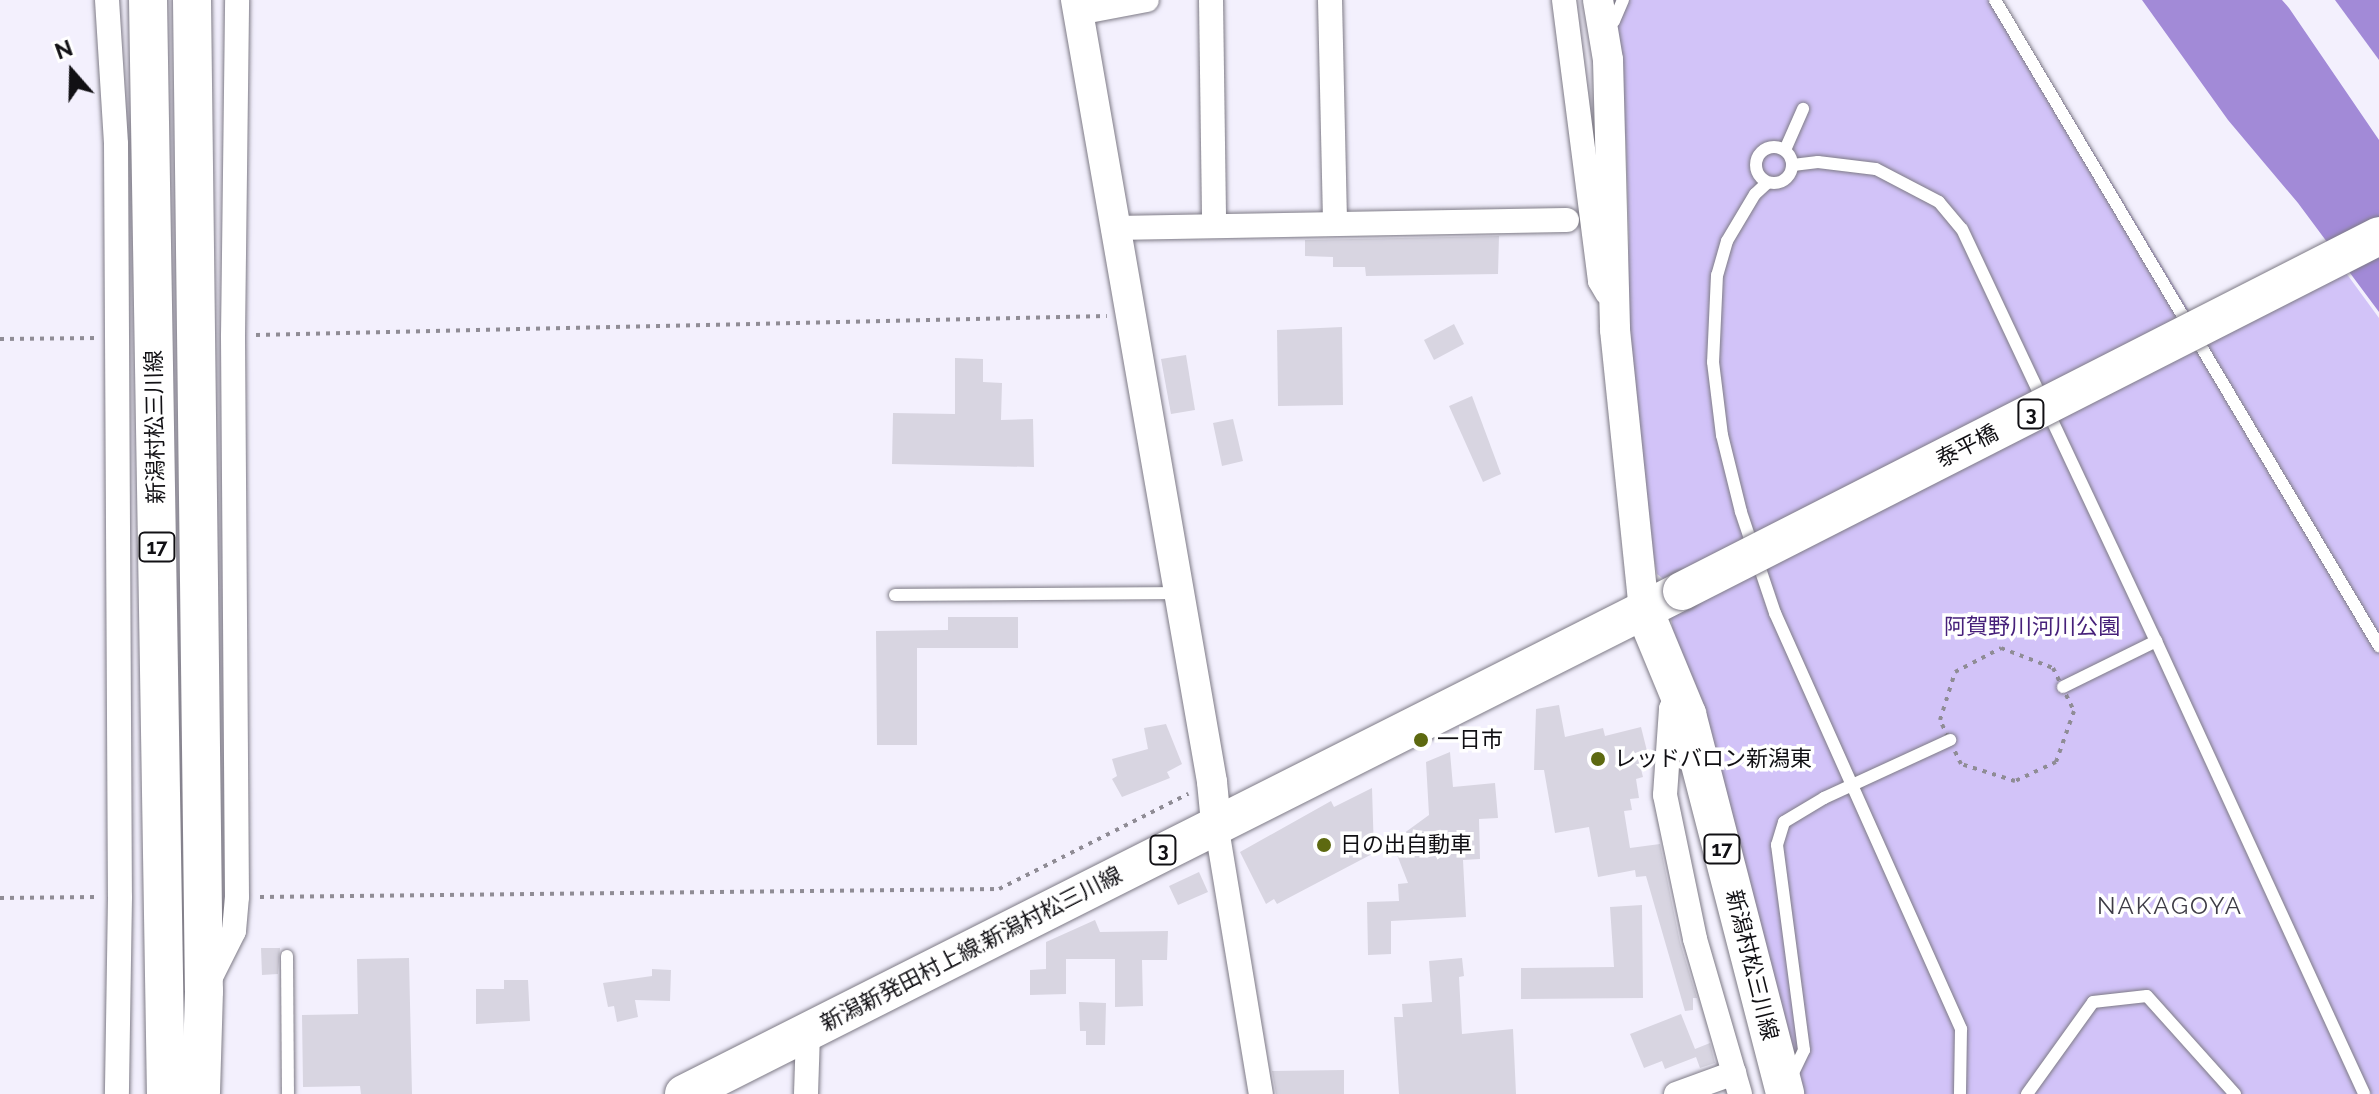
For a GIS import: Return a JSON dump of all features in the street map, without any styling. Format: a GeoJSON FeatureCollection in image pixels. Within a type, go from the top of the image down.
{"type":"FeatureCollection","features":[{"type":"Feature","properties":{"kind":"main road","name":"新潟村松三川線"},"geometry":{"type":"LineString","coordinates":[[148,0],[166,1094]]}},
{"type":"Feature","properties":{"kind":"main road","name":"新潟村松三川線"},"geometry":{"type":"LineString","coordinates":[[192,0],[204,991],[201,1094]]}},
{"type":"Feature","properties":{"kind":"main road","name":"泰平橋"},"geometry":{"type":"LineString","coordinates":[[1644,610],[2379,236]]}},
{"type":"Feature","properties":{"kind":"main road","name":"新潟村松三川線"},"geometry":{"type":"LineString","coordinates":[[1644,610],[1691,729],[1785,1093]]}},
{"type":"Feature","properties":{"kind":"main road","name":"新潟新発田村上線;新潟村松三川線"},"geometry":{"type":"LineString","coordinates":[[684,1094],[1216,823],[1644,610]]}},
{"type":"Feature","properties":{"kind":"street"},"geometry":{"type":"LineString","coordinates":[[107,0],[116,144],[119,1093]]}},
{"type":"Feature","properties":{"kind":"street"},"geometry":{"type":"LineString","coordinates":[[204,991],[234,931],[237,897],[233,336],[237,0]]}},
{"type":"Feature","properties":{"kind":"street"},"geometry":{"type":"LineString","coordinates":[[1147,0],[1077,7],[1113,228],[1132,316],[1212,782],[1216,823],[1261,1094]]}},
{"type":"Feature","properties":{"kind":"street"},"geometry":{"type":"LineString","coordinates":[[1211,0],[1214,224]]}},
{"type":"Feature","properties":{"kind":"street"},"geometry":{"type":"LineString","coordinates":[[1330,0],[1335,223]]}},
{"type":"Feature","properties":{"kind":"street"},"geometry":{"type":"LineString","coordinates":[[1564,0],[1600,281],[1614,306]]}},
{"type":"Feature","properties":{"kind":"street"},"geometry":{"type":"LineString","coordinates":[[1600,12],[1608,60],[1614,306],[1644,610]]}},
{"type":"Feature","properties":{"kind":"street"},"geometry":{"type":"LineString","coordinates":[[1113,228],[1567,220]]}},
{"type":"Feature","properties":{"kind":"street"},"geometry":{"type":"LineString","coordinates":[[1676,1094],[1737,1084],[1695,939],[1665,795],[1671,709],[1678,691]]}},
{"type":"Feature","properties":{"kind":"street"},"geometry":{"type":"LineString","coordinates":[[806,1094],[808,1033]]}},
{"type":"Feature","properties":{"kind":"lane"},"geometry":{"type":"LineString","coordinates":[[1600,12],[1614,21],[1623,0]]}},
{"type":"Feature","properties":{"kind":"lane"},"geometry":{"type":"LineString","coordinates":[[1995,0],[2379,646]]}},
{"type":"Feature","properties":{"kind":"lane"},"geometry":{"type":"LineString","coordinates":[[1785,150],[1803,109]]}},
{"type":"Feature","properties":{"kind":"lane"},"geometry":{"type":"LineString","coordinates":[[1767,183],[1756,168],[1758,156],[1767,148],[1785,150]]}},
{"type":"Feature","properties":{"kind":"lane"},"geometry":{"type":"LineString","coordinates":[[1785,150],[1793,165]]}},
{"type":"Feature","properties":{"kind":"lane"},"geometry":{"type":"LineString","coordinates":[[1793,165],[1831,163],[1876,169],[1939,202],[1962,229],[2364,1094]]}},
{"type":"Feature","properties":{"kind":"lane"},"geometry":{"type":"LineString","coordinates":[[1793,165],[1785,181],[1767,183],[1755,194],[1727,241],[1717,275],[1713,362],[1722,435],[1741,512],[1775,613],[1961,1029],[1960,1094]]}},
{"type":"Feature","properties":{"kind":"lane"},"geometry":{"type":"LineString","coordinates":[[895,595],[1180,593]]}},
{"type":"Feature","properties":{"kind":"lane"},"geometry":{"type":"LineString","coordinates":[[2063,687],[2156,641]]}},
{"type":"Feature","properties":{"kind":"lane"},"geometry":{"type":"LineString","coordinates":[[1785,1093],[1804,1050],[1777,845],[1784,822],[1795,813],[1950,740]]}},
{"type":"Feature","properties":{"kind":"lane"},"geometry":{"type":"LineString","coordinates":[[287,956],[288,1094]]}},
{"type":"Feature","properties":{"kind":"lane"},"geometry":{"type":"LineString","coordinates":[[2027,1094],[2093,1002],[2147,996],[2235,1094]]}},
{"type":"Feature","properties":{"kind":"path"},"geometry":{"type":"LineString","coordinates":[[233,336],[1132,316]]}},
{"type":"Feature","properties":{"kind":"path"},"geometry":{"type":"LineString","coordinates":[[0,339],[116,338]]}},
{"type":"Feature","properties":{"kind":"path"},"geometry":{"type":"LineString","coordinates":[[2001,648],[2053,668],[2074,711],[2056,762],[2015,781],[1961,764],[1950,740],[1940,720],[1955,672],[2001,648]]}},
{"type":"Feature","properties":{"kind":"path"},"geometry":{"type":"LineString","coordinates":[[237,897],[999,889],[1212,782]]}},
{"type":"Feature","properties":{"kind":"path"},"geometry":{"type":"LineString","coordinates":[[0,898],[120,897]]}},
{"type":"Feature","properties":{"kind":"green space","name":"阿賀野川河川公園"},"geometry":{"type":"Polygon","coordinates":[[[1611,0],[2002,0],[2194,319],[2330,251],[2379,318],[2379,1094],[1796,1094],[1674,639],[1666,581],[1657,574],[1648,528],[1626,317],[1629,239],[1626,142],[1611,0]]]}},
{"type":"Feature","properties":{"kind":"shaded area"},"geometry":{"type":"Polygon","coordinates":[[[2142,0],[2282,0],[2289,8],[2379,140],[2379,312],[2298,203],[2228,120],[2142,0]]]}},
{"type":"Feature","properties":{"kind":"shaded area"},"geometry":{"type":"Polygon","coordinates":[[[2335,0],[2379,0],[2379,60],[2335,0]]]}},
{"type":"Feature","properties":{"kind":"building"},"geometry":{"type":"Polygon","coordinates":[[[1499,236],[1498,274],[1366,276],[1365,267],[1333,267],[1333,257],[1305,256],[1305,240],[1499,236]]]}},
{"type":"Feature","properties":{"kind":"building"},"geometry":{"type":"Polygon","coordinates":[[[1454,324],[1464,344],[1434,360],[1424,340],[1454,324]]]}},
{"type":"Feature","properties":{"kind":"building"},"geometry":{"type":"Polygon","coordinates":[[[1342,327],[1343,405],[1278,406],[1277,330],[1342,327]]]}},
{"type":"Feature","properties":{"kind":"building"},"geometry":{"type":"Polygon","coordinates":[[[1186,355],[1195,410],[1171,414],[1161,359],[1186,355]]]}},
{"type":"Feature","properties":{"kind":"building"},"geometry":{"type":"Polygon","coordinates":[[[955,358],[983,359],[983,382],[1002,383],[1001,420],[1033,419],[1034,467],[892,464],[893,413],[955,414],[955,358]]]}},
{"type":"Feature","properties":{"kind":"building"},"geometry":{"type":"Polygon","coordinates":[[[1472,396],[1501,474],[1483,482],[1449,406],[1472,396]]]}},
{"type":"Feature","properties":{"kind":"building"},"geometry":{"type":"Polygon","coordinates":[[[1233,419],[1243,461],[1222,466],[1213,423],[1233,419]]]}},
{"type":"Feature","properties":{"kind":"building"},"geometry":{"type":"Polygon","coordinates":[[[948,617],[1018,617],[1018,648],[917,648],[917,745],[877,745],[876,631],[948,630],[948,617]]]}},
{"type":"Feature","properties":{"kind":"building"},"geometry":{"type":"Polygon","coordinates":[[[1559,705],[1565,737],[1603,728],[1605,736],[1641,727],[1649,759],[1639,761],[1643,777],[1636,779],[1639,798],[1630,799],[1632,810],[1624,811],[1630,848],[1660,844],[1680,942],[1697,998],[1693,998],[1693,1010],[1685,1011],[1646,876],[1636,877],[1635,870],[1598,877],[1589,827],[1555,833],[1544,770],[1534,770],[1536,709],[1559,705]]]}},
{"type":"Feature","properties":{"kind":"building"},"geometry":{"type":"Polygon","coordinates":[[[1166,724],[1182,764],[1167,772],[1170,778],[1122,797],[1112,779],[1117,776],[1112,759],[1148,749],[1144,728],[1166,724]]]}},
{"type":"Feature","properties":{"kind":"building"},"geometry":{"type":"Polygon","coordinates":[[[1450,752],[1453,787],[1495,783],[1498,818],[1479,819],[1480,859],[1463,860],[1466,917],[1391,921],[1391,954],[1368,955],[1367,902],[1399,901],[1398,884],[1408,883],[1392,842],[1429,815],[1426,762],[1450,752]]]}},
{"type":"Feature","properties":{"kind":"building","name":"日の出自動車"},"geometry":{"type":"Polygon","coordinates":[[[1372,788],[1374,853],[1277,904],[1274,899],[1266,904],[1240,852],[1331,801],[1334,807],[1372,788]]]}},
{"type":"Feature","properties":{"kind":"building"},"geometry":{"type":"Polygon","coordinates":[[[1199,872],[1208,892],[1178,905],[1169,886],[1199,872]]]}},
{"type":"Feature","properties":{"kind":"building"},"geometry":{"type":"Polygon","coordinates":[[[1642,905],[1643,998],[1521,999],[1521,968],[1614,967],[1610,907],[1642,905]]]}},
{"type":"Feature","properties":{"kind":"building"},"geometry":{"type":"Polygon","coordinates":[[[1095,920],[1100,932],[1168,931],[1167,960],[1142,960],[1143,1006],[1115,1007],[1115,959],[1066,959],[1066,994],[1030,995],[1030,970],[1046,969],[1046,942],[1095,920]]]}},
{"type":"Feature","properties":{"kind":"building"},"geometry":{"type":"Polygon","coordinates":[[[261,948],[280,948],[278,974],[262,975],[261,948]]]}},
{"type":"Feature","properties":{"kind":"building"},"geometry":{"type":"Polygon","coordinates":[[[409,958],[412,1094],[361,1094],[360,1086],[303,1087],[302,1015],[358,1014],[357,959],[409,958]]]}},
{"type":"Feature","properties":{"kind":"building"},"geometry":{"type":"Polygon","coordinates":[[[1462,958],[1464,976],[1459,977],[1462,1034],[1513,1029],[1516,1094],[1399,1094],[1394,1017],[1403,1017],[1402,1004],[1432,1002],[1429,961],[1462,958]]]}},
{"type":"Feature","properties":{"kind":"building"},"geometry":{"type":"Polygon","coordinates":[[[652,969],[671,970],[670,1001],[635,1000],[638,1017],[617,1022],[614,1006],[608,1007],[603,983],[652,976],[652,969]]]}},
{"type":"Feature","properties":{"kind":"building"},"geometry":{"type":"Polygon","coordinates":[[[504,980],[528,980],[530,1021],[476,1024],[476,989],[504,989],[504,980]]]}},
{"type":"Feature","properties":{"kind":"building"},"geometry":{"type":"Polygon","coordinates":[[[1079,1002],[1106,1003],[1105,1045],[1086,1045],[1086,1031],[1080,1031],[1079,1002]]]}},
{"type":"Feature","properties":{"kind":"building"},"geometry":{"type":"Polygon","coordinates":[[[1681,1014],[1695,1049],[1710,1043],[1715,1063],[1700,1068],[1696,1057],[1665,1069],[1662,1061],[1644,1068],[1630,1034],[1681,1014]]]}},
{"type":"Feature","properties":{"kind":"building"},"geometry":{"type":"Polygon","coordinates":[[[1344,1070],[1344,1094],[1276,1094],[1272,1071],[1344,1070]]]}},
{"type":"Feature","properties":{"kind":"place","name":"一日市"},"geometry":{"type":"Point","coordinates":[1421,740]}},
{"type":"Feature","properties":{"kind":"place","name":"レッドバロン新潟東"},"geometry":{"type":"Point","coordinates":[1598,759]}},
{"type":"Feature","properties":{"kind":"place","name":"日の出自動車"},"geometry":{"type":"Point","coordinates":[1324,845]}},
{"type":"Feature","properties":{"kind":"district","name":"NAKAGOYA"},"geometry":{"type":"Point","coordinates":[2170,906]}}]}
